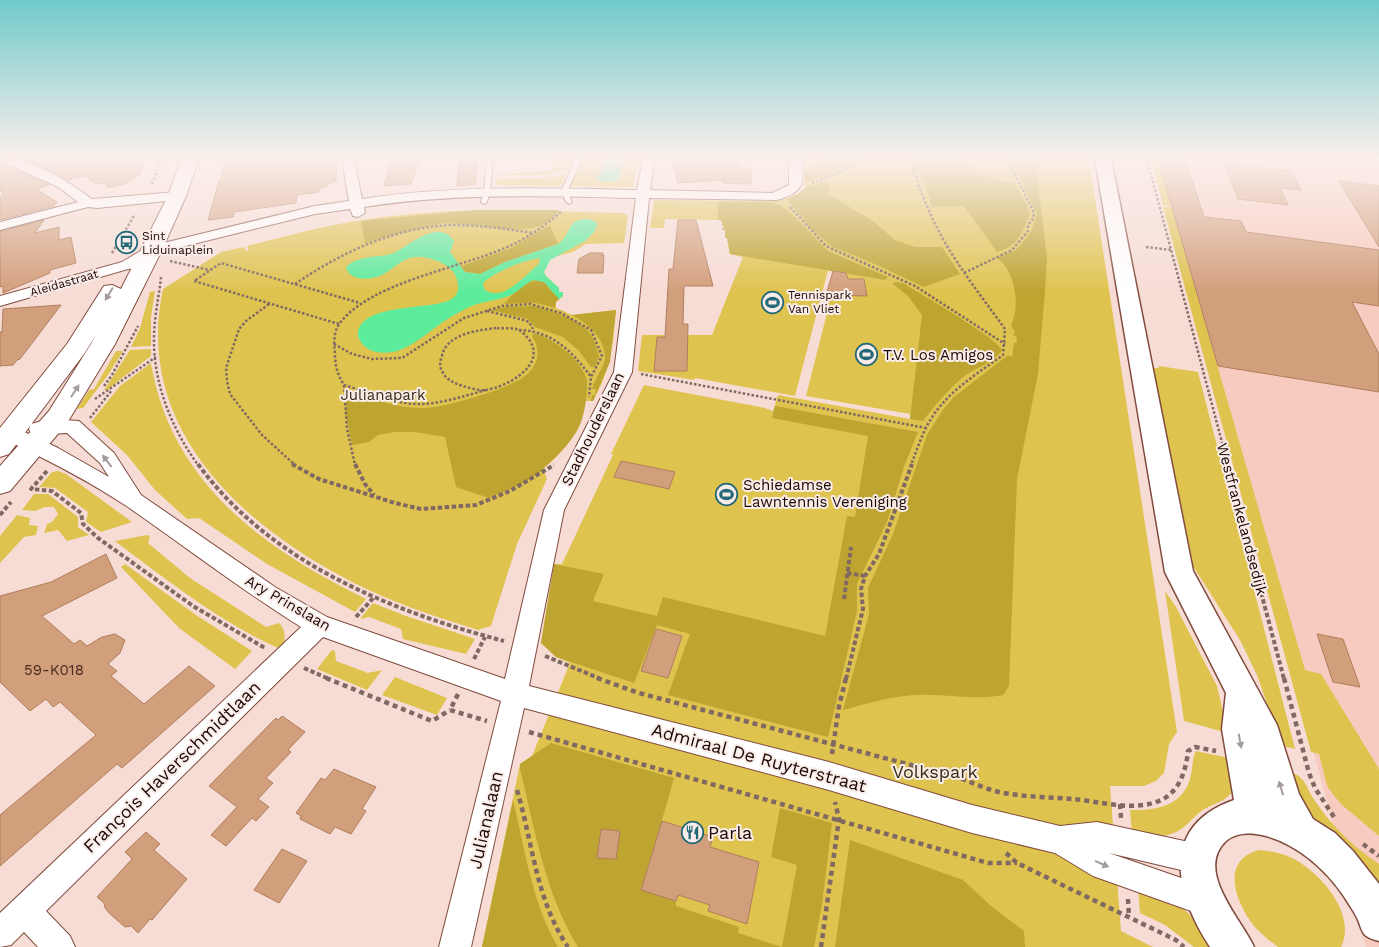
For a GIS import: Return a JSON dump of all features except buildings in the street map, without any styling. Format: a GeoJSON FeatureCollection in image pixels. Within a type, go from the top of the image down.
{"type":"FeatureCollection","features":[{"type":"Feature","properties":{"kind":"main road"},"geometry":{"type":"LineString","coordinates":[[0,484],[43,435],[77,388],[130,294],[146,260],[167,203]]}},
{"type":"Feature","properties":{"kind":"main road"},"geometry":{"type":"LineString","coordinates":[[5,441],[146,260],[167,203]]}},
{"type":"Feature","properties":{"kind":"street"},"geometry":{"type":"LineString","coordinates":[[0,226],[84,203]]}},
{"type":"Feature","properties":{"kind":"street"},"geometry":{"type":"LineString","coordinates":[[357,203],[358,208]]}},
{"type":"Feature","properties":{"kind":"street","name":"Aleidastraat"},"geometry":{"type":"LineString","coordinates":[[0,301],[146,260],[267,232],[358,208],[419,206],[440,203]]}},
{"type":"Feature","properties":{"kind":"street","name":"Stadhouderslaan"},"geometry":{"type":"LineString","coordinates":[[515,694],[554,510],[623,372],[642,203]]}},
{"type":"Feature","properties":{"kind":"street"},"geometry":{"type":"LineString","coordinates":[[1111,203],[1179,572],[1265,736],[1284,801],[1301,832]]}},
{"type":"Feature","properties":{"kind":"street","name":"Ary Prinslaan"},"geometry":{"type":"LineString","coordinates":[[5,441],[43,435],[72,426],[107,458],[134,501]]}},
{"type":"Feature","properties":{"kind":"street","name":"Ary Prinslaan"},"geometry":{"type":"LineString","coordinates":[[43,435],[58,457],[134,501],[267,594],[319,625],[515,694]]}},
{"type":"Feature","properties":{"kind":"street","name":"François Haverschmidtlaan"},"geometry":{"type":"LineString","coordinates":[[0,934],[319,625]]}},
{"type":"Feature","properties":{"kind":"street"},"geometry":{"type":"LineString","coordinates":[[1242,692],[1238,729],[1251,798],[1250,816]]}},
{"type":"Feature","properties":{"kind":"street","name":"Julianalaan"},"geometry":{"type":"LineString","coordinates":[[455,947],[515,694]]}},
{"type":"Feature","properties":{"kind":"street","name":"Admiraal De Ruyterstraat"},"geometry":{"type":"LineString","coordinates":[[515,694],[829,776],[972,819],[1060,840],[1103,866],[1205,901]]}},
{"type":"Feature","properties":{"kind":"street"},"geometry":{"type":"LineString","coordinates":[[1234,947],[1216,923],[1205,901],[1199,879],[1198,859],[1202,844],[1209,832],[1220,823],[1234,818],[1250,816],[1283,824],[1301,832],[1321,845],[1341,863],[1358,883],[1377,911]]}},
{"type":"Feature","properties":{"kind":"street","name":"Admiraal De Ruyterstraat"},"geometry":{"type":"LineString","coordinates":[[1060,840],[1098,836],[1198,859]]}},
{"type":"Feature","properties":{"kind":"street"},"geometry":{"type":"LineString","coordinates":[[24,910],[59,947]]}},
{"type":"Feature","properties":{"kind":"path"},"geometry":{"type":"LineString","coordinates":[[375,496],[360,480],[349,447],[344,413],[344,385],[335,364],[334,337],[339,324],[360,303],[384,291],[504,248],[533,233],[559,215],[563,203]]}},
{"type":"Feature","properties":{"kind":"path"},"geometry":{"type":"LineString","coordinates":[[787,203],[826,246],[915,286],[1005,344]]}},
{"type":"Feature","properties":{"kind":"path"},"geometry":{"type":"LineString","coordinates":[[821,947],[839,819],[829,776],[839,706],[862,609],[861,589],[865,576],[879,554],[926,428],[934,414],[964,383],[1003,355],[1005,344],[1004,328],[964,273],[941,235],[926,203]]}},
{"type":"Feature","properties":{"kind":"path"},"geometry":{"type":"LineString","coordinates":[[964,273],[1012,250],[1028,231],[1028,225],[1034,217],[1030,203]]}},
{"type":"Feature","properties":{"kind":"path","name":"Westfrankelandsedijk"},"geometry":{"type":"LineString","coordinates":[[1159,203],[1314,788],[1340,824]]}},
{"type":"Feature","properties":{"kind":"path"},"geometry":{"type":"LineString","coordinates":[[295,284],[345,252],[376,241],[428,228],[442,226],[482,227],[533,233]]}},
{"type":"Feature","properties":{"kind":"path"},"geometry":{"type":"LineString","coordinates":[[1146,247],[1171,250]]}},
{"type":"Feature","properties":{"kind":"path"},"geometry":{"type":"LineString","coordinates":[[146,260],[211,270]]}},
{"type":"Feature","properties":{"kind":"path"},"geometry":{"type":"LineString","coordinates":[[146,260],[160,290],[153,332],[163,397],[168,414],[179,436],[198,466],[217,489],[247,518],[275,541],[313,566],[374,597],[423,617],[484,637],[524,646],[576,670],[639,693],[960,778],[1002,793],[1140,805],[1158,802],[1171,792],[1180,782],[1187,765],[1188,752],[1194,748],[1243,757]]}},
{"type":"Feature","properties":{"kind":"path"},"geometry":{"type":"LineString","coordinates":[[339,324],[194,281],[221,263],[360,303]]}},
{"type":"Feature","properties":{"kind":"path"},"geometry":{"type":"LineString","coordinates":[[269,304],[246,320],[239,329],[226,368],[230,394],[262,435],[289,462],[319,478],[395,503],[421,509],[476,506],[510,491],[556,464]]}},
{"type":"Feature","properties":{"kind":"path"},"geometry":{"type":"LineString","coordinates":[[334,344],[352,354],[372,360],[402,358],[454,323],[484,311],[502,306],[536,305],[561,313],[591,330],[602,356],[591,377],[588,401],[594,427]]}},
{"type":"Feature","properties":{"kind":"path"},"geometry":{"type":"LineString","coordinates":[[484,311],[530,322],[533,329]]}},
{"type":"Feature","properties":{"kind":"path"},"geometry":{"type":"LineString","coordinates":[[486,390],[459,385],[450,381],[440,368],[443,352],[458,338],[476,330],[502,327],[519,330],[533,329],[549,335],[580,361],[591,377]]}},
{"type":"Feature","properties":{"kind":"path"},"geometry":{"type":"LineString","coordinates":[[344,385],[399,402],[417,404],[446,401],[486,390],[513,380],[529,369],[535,352],[534,345],[529,337],[519,330]]}},
{"type":"Feature","properties":{"kind":"path"},"geometry":{"type":"LineString","coordinates":[[78,432],[112,390],[156,357]]}},
{"type":"Feature","properties":{"kind":"path"},"geometry":{"type":"LineString","coordinates":[[623,372],[926,428]]}},
{"type":"Feature","properties":{"kind":"path"},"geometry":{"type":"LineString","coordinates":[[94,400],[112,390]]}},
{"type":"Feature","properties":{"kind":"path"},"geometry":{"type":"LineString","coordinates":[[58,457],[31,489],[52,491],[81,513],[83,524],[98,538],[193,606],[284,659],[370,697],[432,721],[450,710],[484,637]]}},
{"type":"Feature","properties":{"kind":"path"},"geometry":{"type":"LineString","coordinates":[[844,599],[851,547]]}},
{"type":"Feature","properties":{"kind":"path"},"geometry":{"type":"LineString","coordinates":[[847,573],[865,576]]}},
{"type":"Feature","properties":{"kind":"path"},"geometry":{"type":"LineString","coordinates":[[450,710],[505,740],[839,819],[988,863],[1017,863],[1176,940],[1184,947]]}},
{"type":"Feature","properties":{"kind":"path"},"geometry":{"type":"LineString","coordinates":[[505,740],[545,903],[568,947]]}},
{"type":"Feature","properties":{"kind":"path"},"geometry":{"type":"LineString","coordinates":[[1275,765],[1310,773]]}},
{"type":"Feature","properties":{"kind":"path"},"geometry":{"type":"LineString","coordinates":[[1360,842],[1379,856]]}},
{"type":"Feature","properties":{"kind":"shaded area"},"geometry":{"type":"Polygon","coordinates":[[[718,203],[773,203],[780,205],[792,214],[828,251],[888,277],[885,280],[730,254],[727,238],[725,238],[725,230],[722,230],[724,226],[722,226],[722,221],[718,220],[718,203]]]}},
{"type":"Feature","properties":{"kind":"shaded area"},"geometry":{"type":"Polygon","coordinates":[[[790,203],[843,203],[873,221],[895,240],[915,247],[942,247],[960,274],[924,287],[831,246],[810,228],[790,203]]]}},
{"type":"Feature","properties":{"kind":"shaded area"},"geometry":{"type":"Polygon","coordinates":[[[931,203],[1026,203],[1030,215],[1019,237],[1012,245],[997,252],[964,206],[932,207],[931,203]]]}},
{"type":"Feature","properties":{"kind":"shaded area"},"geometry":{"type":"Polygon","coordinates":[[[1032,203],[1040,203],[1047,258],[1038,374],[1017,479],[1009,686],[1003,695],[992,697],[906,696],[843,710],[869,614],[868,588],[893,534],[927,435],[942,411],[954,397],[1008,355],[1012,357],[1014,343],[1017,343],[1016,336],[1013,335],[1015,332],[1011,325],[1016,309],[1016,299],[1008,271],[997,258],[1016,250],[1031,232],[1037,214],[1032,203]]]}},
{"type":"Feature","properties":{"kind":"shaded area"},"geometry":{"type":"Polygon","coordinates":[[[1166,203],[1379,203],[1379,947],[1366,947],[1166,203]]]}},
{"type":"Feature","properties":{"kind":"shaded area"},"geometry":{"type":"Polygon","coordinates":[[[474,210],[559,210],[549,221],[536,227],[503,229],[468,224],[439,224],[365,243],[361,221],[474,210]]]}},
{"type":"Feature","properties":{"kind":"shaded area"},"geometry":{"type":"Polygon","coordinates":[[[582,219],[596,222],[597,225],[594,232],[585,241],[550,260],[544,272],[559,288],[559,292],[563,292],[563,296],[559,299],[544,282],[533,280],[511,295],[465,309],[400,350],[387,353],[370,350],[359,339],[358,333],[362,323],[371,317],[383,312],[450,300],[457,293],[458,283],[451,269],[438,261],[425,257],[410,258],[382,275],[367,279],[356,277],[348,272],[346,267],[356,260],[391,254],[422,236],[439,232],[447,234],[454,241],[450,252],[465,272],[480,274],[505,262],[558,244],[573,224],[582,219]],[[540,258],[510,267],[483,283],[484,289],[491,293],[506,291],[539,264],[540,258]]]}},
{"type":"Feature","properties":{"kind":"shaded area"},"geometry":{"type":"Polygon","coordinates":[[[550,225],[558,244],[505,262],[480,274],[465,272],[459,267],[511,248],[550,225]]]}},
{"type":"Feature","properties":{"kind":"shaded area"},"geometry":{"type":"Polygon","coordinates":[[[537,280],[544,282],[559,299],[555,308],[535,303],[504,304],[527,283],[537,280]]]}},
{"type":"Feature","properties":{"kind":"shaded area"},"geometry":{"type":"Polygon","coordinates":[[[892,283],[903,283],[973,326],[1002,350],[994,358],[957,382],[923,421],[910,419],[922,315],[908,296],[892,283]]]}},
{"type":"Feature","properties":{"kind":"shaded area"},"geometry":{"type":"Polygon","coordinates":[[[533,306],[554,312],[577,322],[588,331],[595,343],[599,357],[595,367],[591,367],[579,351],[563,337],[535,327],[528,319],[491,310],[506,307],[533,306]]]}},
{"type":"Feature","properties":{"kind":"shaded area"},"geometry":{"type":"Polygon","coordinates":[[[616,310],[610,362],[593,401],[591,401],[592,395],[595,395],[596,389],[592,389],[605,361],[603,346],[589,327],[569,314],[616,310]]]}},
{"type":"Feature","properties":{"kind":"shaded area"},"geometry":{"type":"Polygon","coordinates":[[[535,333],[551,340],[577,362],[586,377],[587,385],[583,415],[571,440],[560,453],[532,478],[489,498],[456,487],[445,437],[415,432],[395,432],[378,435],[369,442],[352,445],[345,411],[347,395],[353,393],[394,405],[420,408],[458,402],[490,392],[517,381],[530,372],[537,357],[537,347],[532,336],[535,333]]]}},
{"type":"Feature","properties":{"kind":"shaded area"},"geometry":{"type":"Polygon","coordinates":[[[775,406],[918,432],[905,464],[887,522],[857,584],[857,611],[828,737],[668,695],[690,634],[657,625],[634,683],[556,657],[541,643],[554,564],[604,574],[593,601],[657,616],[663,597],[825,636],[847,516],[855,517],[868,436],[772,418],[775,406]]]}},
{"type":"Feature","properties":{"kind":"shaded area"},"geometry":{"type":"Polygon","coordinates":[[[551,743],[674,778],[642,890],[676,901],[676,906],[739,927],[738,933],[782,947],[578,947],[557,905],[549,883],[536,838],[520,769],[520,764],[551,743]]]}},
{"type":"Feature","properties":{"kind":"shaded area"},"geometry":{"type":"Polygon","coordinates":[[[513,800],[536,894],[549,930],[558,947],[482,947],[513,800]]]}},
{"type":"Feature","properties":{"kind":"shaded area"},"geometry":{"type":"Polygon","coordinates":[[[780,808],[832,823],[822,904],[814,947],[782,947],[797,865],[771,857],[780,808]]]}},
{"type":"Feature","properties":{"kind":"shaded area"},"geometry":{"type":"Polygon","coordinates":[[[850,840],[963,880],[991,906],[1024,931],[1025,947],[835,947],[850,840]]]}},
{"type":"Feature","properties":{"kind":"green space","name":"Volkspark"},"geometry":{"type":"Polygon","coordinates":[[[654,203],[1096,203],[1177,732],[1169,744],[1164,773],[1156,781],[1144,786],[1110,786],[1121,931],[1153,947],[482,947],[520,764],[532,756],[570,663],[556,657],[541,643],[554,564],[562,564],[644,385],[773,411],[778,395],[910,419],[910,414],[806,396],[827,313],[826,297],[833,272],[828,270],[795,396],[695,378],[694,380],[638,371],[642,335],[712,335],[743,257],[730,254],[727,238],[725,238],[725,230],[722,230],[724,226],[722,226],[722,220],[665,219],[664,228],[650,228],[654,203]]]}},
{"type":"Feature","properties":{"kind":"green space"},"geometry":{"type":"Polygon","coordinates":[[[1163,207],[1172,208],[1305,670],[1321,674],[1379,769],[1379,836],[1335,797],[1327,786],[1319,754],[1311,752],[1163,207]]]}},
{"type":"Feature","properties":{"kind":"green space","name":"Julianapark"},"geometry":{"type":"Polygon","coordinates":[[[492,210],[624,213],[628,216],[624,243],[586,244],[573,252],[554,257],[550,260],[544,272],[559,288],[559,292],[563,292],[563,296],[556,302],[556,308],[572,315],[616,310],[612,346],[604,378],[593,401],[585,401],[580,421],[571,439],[559,455],[543,468],[547,479],[517,544],[491,626],[478,630],[415,609],[354,583],[312,560],[273,533],[236,502],[205,467],[181,428],[164,386],[158,339],[163,289],[221,252],[244,247],[246,251],[249,250],[247,246],[333,225],[412,214],[492,210]]]}},
{"type":"Feature","properties":{"kind":"green space"},"geometry":{"type":"Polygon","coordinates":[[[155,291],[151,318],[151,346],[131,347],[140,328],[150,292],[155,291]]]}},
{"type":"Feature","properties":{"kind":"green space"},"geometry":{"type":"Polygon","coordinates":[[[151,349],[151,356],[108,390],[104,390],[130,350],[151,349]]]}},
{"type":"Feature","properties":{"kind":"green space"},"geometry":{"type":"Polygon","coordinates":[[[116,351],[123,351],[108,375],[83,408],[77,409],[89,390],[94,389],[116,351]]]}},
{"type":"Feature","properties":{"kind":"green space"},"geometry":{"type":"Polygon","coordinates":[[[151,363],[162,406],[179,443],[201,477],[228,507],[258,534],[292,558],[366,599],[355,612],[267,564],[199,518],[187,519],[155,490],[127,455],[91,422],[120,386],[151,363]]]}},
{"type":"Feature","properties":{"kind":"green space"},"geometry":{"type":"Polygon","coordinates":[[[1159,366],[1198,372],[1295,749],[1279,745],[1257,675],[1240,640],[1191,563],[1151,368],[1159,368],[1159,366]]]}},
{"type":"Feature","properties":{"kind":"green space"},"geometry":{"type":"Polygon","coordinates":[[[58,471],[66,474],[132,522],[101,532],[86,522],[88,512],[55,488],[39,487],[52,472],[58,471]]]}},
{"type":"Feature","properties":{"kind":"green space"},"geometry":{"type":"Polygon","coordinates":[[[34,494],[48,494],[78,517],[78,527],[89,535],[67,541],[58,530],[44,533],[47,524],[52,522],[58,514],[54,507],[45,507],[35,511],[22,510],[34,494]]]}},
{"type":"Feature","properties":{"kind":"green space"},"geometry":{"type":"Polygon","coordinates":[[[17,515],[30,518],[29,525],[38,526],[36,535],[24,537],[0,563],[0,536],[17,515]]]}},
{"type":"Feature","properties":{"kind":"green space"},"geometry":{"type":"Polygon","coordinates":[[[150,536],[148,543],[190,578],[266,627],[279,623],[284,632],[282,650],[216,614],[115,541],[150,536]]]}},
{"type":"Feature","properties":{"kind":"green space"},"geometry":{"type":"Polygon","coordinates":[[[125,564],[196,615],[252,651],[235,669],[179,628],[121,567],[125,564]]]}},
{"type":"Feature","properties":{"kind":"green space"},"geometry":{"type":"Polygon","coordinates":[[[1165,591],[1176,607],[1217,686],[1228,733],[1184,721],[1165,591]]]}},
{"type":"Feature","properties":{"kind":"green space"},"geometry":{"type":"Polygon","coordinates":[[[373,603],[475,639],[466,654],[403,639],[401,629],[369,617],[360,619],[373,603]]]}},
{"type":"Feature","properties":{"kind":"green space"},"geometry":{"type":"Polygon","coordinates":[[[332,650],[335,651],[336,661],[368,673],[382,670],[367,690],[317,669],[332,650]]]}},
{"type":"Feature","properties":{"kind":"green space"},"geometry":{"type":"Polygon","coordinates":[[[395,677],[447,698],[437,715],[382,695],[395,677]]]}},
{"type":"Feature","properties":{"kind":"green space"},"geometry":{"type":"Polygon","coordinates":[[[1196,751],[1229,758],[1234,782],[1230,795],[1203,810],[1176,832],[1157,836],[1132,833],[1130,810],[1160,807],[1177,799],[1188,784],[1196,751]]]}},
{"type":"Feature","properties":{"kind":"green space"},"geometry":{"type":"Polygon","coordinates":[[[1291,773],[1302,779],[1320,808],[1343,834],[1379,864],[1379,883],[1304,810],[1291,773]]]}},
{"type":"Feature","properties":{"kind":"green space"},"geometry":{"type":"Polygon","coordinates":[[[1259,850],[1279,853],[1296,860],[1316,875],[1326,886],[1341,909],[1345,935],[1341,947],[1278,947],[1254,926],[1247,917],[1237,895],[1235,873],[1239,863],[1247,855],[1259,850]]]}},
{"type":"Feature","properties":{"kind":"green space"},"geometry":{"type":"Polygon","coordinates":[[[1138,887],[1176,903],[1189,914],[1213,947],[1194,947],[1165,925],[1140,913],[1138,887]]]}},
{"type":"Feature","properties":{"kind":"place","name":"Sint Liduinaplein"},"geometry":{"type":"Point","coordinates":[126,243]}},
{"type":"Feature","properties":{"kind":"place","name":"Tennispark Van Vliet"},"geometry":{"type":"Point","coordinates":[772,302]}},
{"type":"Feature","properties":{"kind":"place","name":"T.V. Los Amigos"},"geometry":{"type":"Point","coordinates":[867,355]}},
{"type":"Feature","properties":{"kind":"place","name":"Schiedamse Lawntennis Vereniging"},"geometry":{"type":"Point","coordinates":[727,494]}},
{"type":"Feature","properties":{"kind":"place","name":"Parla"},"geometry":{"type":"Point","coordinates":[692,833]}}]}
